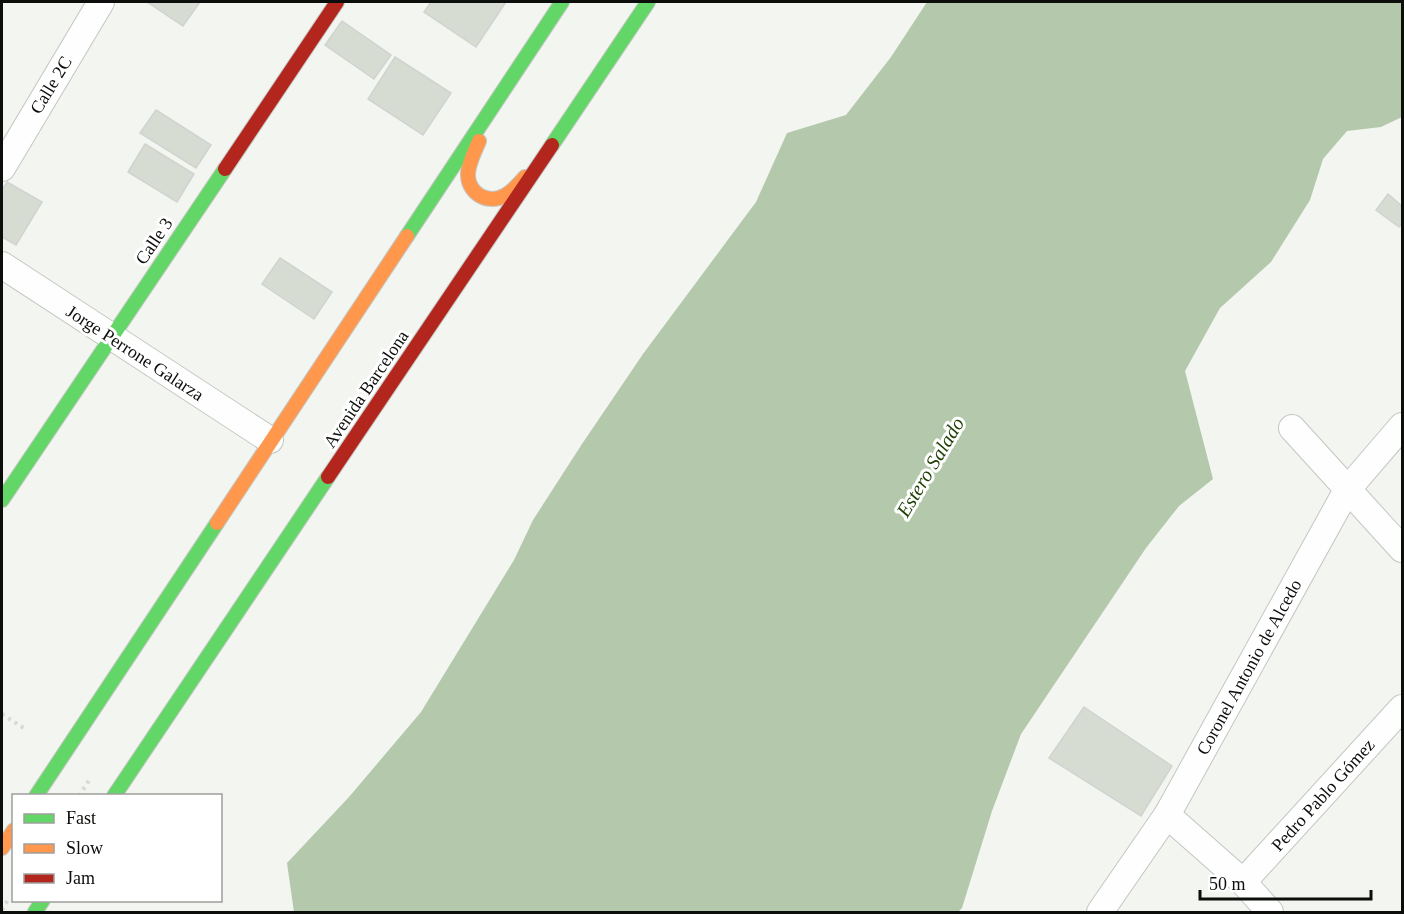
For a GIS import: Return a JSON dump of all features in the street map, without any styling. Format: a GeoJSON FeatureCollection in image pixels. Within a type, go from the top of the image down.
{"type":"FeatureCollection","features":[{"type":"Feature","properties":{"kind":"main road","name":"Calle 3"},"geometry":{"type":"LineString","coordinates":[[2,500],[337,2]]}},
{"type":"Feature","properties":{"kind":"main road"},"geometry":{"type":"LineString","coordinates":[[37,794],[562,2]]}},
{"type":"Feature","properties":{"kind":"main road","name":"Avenida Barcelona"},"geometry":{"type":"LineString","coordinates":[[115,794],[648,2]]}},
{"type":"Feature","properties":{"kind":"main road"},"geometry":{"type":"LineString","coordinates":[[493,109],[468,172],[470,187],[474,192],[488,200],[504,197],[513,191],[547,153]]}},
{"type":"Feature","properties":{"kind":"main road"},"geometry":{"type":"LineString","coordinates":[[2,848],[12,833]]}},
{"type":"Feature","properties":{"kind":"street","name":"Calle 2C"},"geometry":{"type":"LineString","coordinates":[[2,168],[101,2]]}},
{"type":"Feature","properties":{"kind":"street","name":"Jorge Perrone Galarza"},"geometry":{"type":"LineString","coordinates":[[2,265],[270,440]]}},
{"type":"Feature","properties":{"kind":"street","name":"Coronel Antonio de Alcedo"},"geometry":{"type":"LineString","coordinates":[[1100,912],[1167,815],[1347,490],[1402,426]]}},
{"type":"Feature","properties":{"kind":"street"},"geometry":{"type":"LineString","coordinates":[[1292,428],[1402,549]]}},
{"type":"Feature","properties":{"kind":"street","name":"Pedro Pablo Gómez"},"geometry":{"type":"LineString","coordinates":[[1243,882],[1402,708]]}},
{"type":"Feature","properties":{"kind":"street"},"geometry":{"type":"LineString","coordinates":[[1167,815],[1243,882],[1270,912]]}},
{"type":"Feature","properties":{"kind":"path"},"geometry":{"type":"LineString","coordinates":[[2,714],[25,729]]}},
{"type":"Feature","properties":{"kind":"water","name":"Estero Salado"},"geometry":{"type":"Polygon","coordinates":[[[927,2],[1402,2],[1402,117],[1381,127],[1347,131],[1323,159],[1310,200],[1271,262],[1220,308],[1185,371],[1213,479],[1179,506],[1146,548],[1021,734],[992,811],[962,908],[958,912],[294,912],[287,863],[349,797],[421,712],[514,560],[533,520],[582,444],[643,354],[756,202],[787,133],[846,115],[891,57],[927,2]]]}},
{"type":"Feature","properties":{"kind":"building"},"geometry":{"type":"Polygon","coordinates":[[[147,2],[200,2],[183,26],[147,2]]]}},
{"type":"Feature","properties":{"kind":"building"},"geometry":{"type":"Polygon","coordinates":[[[431,2],[506,2],[476,47],[424,12],[431,2]]]}},
{"type":"Feature","properties":{"kind":"building"},"geometry":{"type":"Polygon","coordinates":[[[342,21],[391,55],[374,79],[325,45],[342,21]]]}},
{"type":"Feature","properties":{"kind":"building"},"geometry":{"type":"Polygon","coordinates":[[[395,57],[451,93],[423,135],[368,99],[395,57]]]}},
{"type":"Feature","properties":{"kind":"building"},"geometry":{"type":"Polygon","coordinates":[[[156,110],[211,145],[196,168],[140,133],[156,110]]]}},
{"type":"Feature","properties":{"kind":"building"},"geometry":{"type":"Polygon","coordinates":[[[145,144],[194,174],[177,202],[128,172],[145,144]]]}},
{"type":"Feature","properties":{"kind":"building"},"geometry":{"type":"Polygon","coordinates":[[[7,182],[42,202],[16,245],[2,237],[2,190],[7,182]]]}},
{"type":"Feature","properties":{"kind":"building"},"geometry":{"type":"Polygon","coordinates":[[[1388,194],[1402,206],[1402,223],[1399,227],[1376,210],[1388,194]]]}},
{"type":"Feature","properties":{"kind":"building"},"geometry":{"type":"Polygon","coordinates":[[[280,258],[332,292],[314,319],[262,284],[280,258]]]}},
{"type":"Feature","properties":{"kind":"building"},"geometry":{"type":"Polygon","coordinates":[[[1084,707],[1172,766],[1141,816],[1049,758],[1084,707]]]}},
{"type":"Feature","properties":{"kind":"traffic: fast"},"geometry":{"type":"LineString","coordinates":[[407,236],[562,2]]}},
{"type":"Feature","properties":{"kind":"traffic: fast"},"geometry":{"type":"LineString","coordinates":[[552,145],[648,2]]}},
{"type":"Feature","properties":{"kind":"traffic: fast"},"geometry":{"type":"LineString","coordinates":[[2,500],[225,169]]}},
{"type":"Feature","properties":{"kind":"traffic: fast"},"geometry":{"type":"LineString","coordinates":[[115,794],[328,477]]}},
{"type":"Feature","properties":{"kind":"traffic: fast"},"geometry":{"type":"LineString","coordinates":[[37,794],[217,523]]}},
{"type":"Feature","properties":{"kind":"traffic: fast"},"geometry":{"type":"LineString","coordinates":[[35,912],[42,902]]}},
{"type":"Feature","properties":{"kind":"traffic: slow"},"geometry":{"type":"LineString","coordinates":[[479,141],[468,173],[471,186],[479,195],[491,199],[504,196],[525,177]]}},
{"type":"Feature","properties":{"kind":"traffic: slow"},"geometry":{"type":"LineString","coordinates":[[217,523],[407,236]]}},
{"type":"Feature","properties":{"kind":"traffic: slow"},"geometry":{"type":"LineString","coordinates":[[2,848],[12,833]]}},
{"type":"Feature","properties":{"kind":"traffic: jam"},"geometry":{"type":"LineString","coordinates":[[225,169],[337,2]]}},
{"type":"Feature","properties":{"kind":"traffic: jam"},"geometry":{"type":"LineString","coordinates":[[328,477],[552,145]]}}]}
